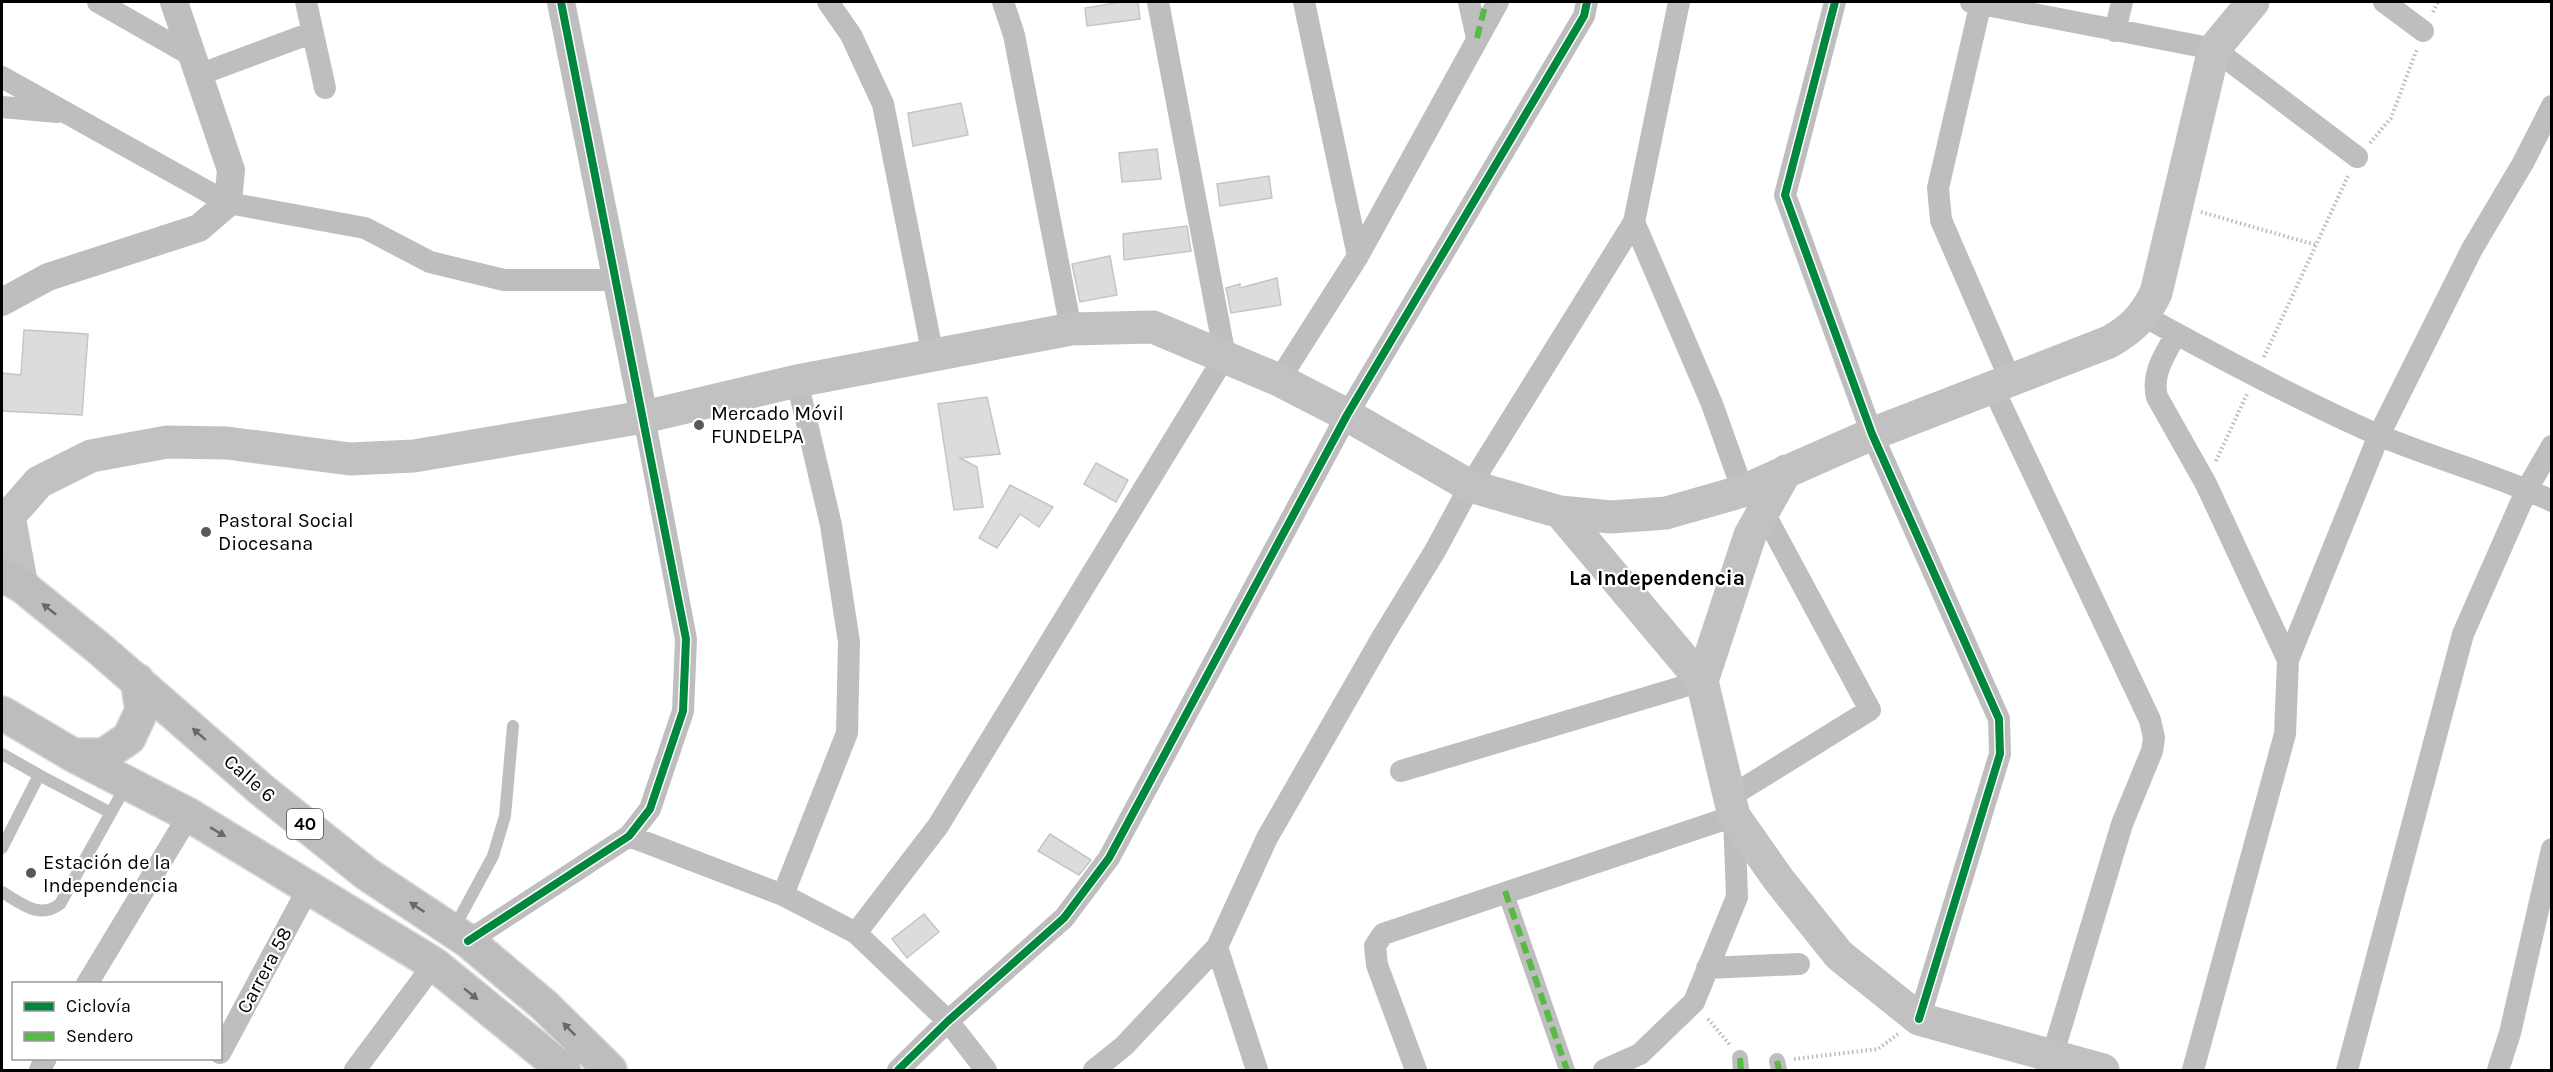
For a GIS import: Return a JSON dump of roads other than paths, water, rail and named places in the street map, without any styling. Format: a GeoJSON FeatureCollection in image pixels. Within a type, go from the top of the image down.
{"type":"FeatureCollection","features":[{"type":"Feature","properties":{"kind":"highway","name":"Calle 6"},"geometry":{"type":"LineString","coordinates":[[11,581],[137,680],[263,790],[367,874],[460,936],[544,1005],[610,1071]]}},
{"type":"Feature","properties":{"kind":"highway"},"geometry":{"type":"LineString","coordinates":[[73,755],[104,755],[129,738],[142,710],[137,680]]}},
{"type":"Feature","properties":{"kind":"highway"},"geometry":{"type":"LineString","coordinates":[[2,713],[73,755],[129,781],[189,815],[434,964],[558,1068]]}},
{"type":"Feature","properties":{"kind":"main road"},"geometry":{"type":"LineString","coordinates":[[11,581],[4,511],[39,482],[92,456],[167,442],[227,443],[350,459],[414,456],[644,417],[797,381],[1071,329],[1153,327],[1279,380],[1347,415],[1470,486],[1560,512],[1611,517],[1666,513],[1753,501],[1786,471],[1872,434],[2109,342],[2129,330],[2144,316],[2156,293],[2214,49],[2253,2]]}},
{"type":"Feature","properties":{"kind":"main road"},"geometry":{"type":"LineString","coordinates":[[1702,681],[1750,534],[1753,501]]}},
{"type":"Feature","properties":{"kind":"main road"},"geometry":{"type":"LineString","coordinates":[[1560,512],[1702,681],[1731,807],[1779,880],[1839,954],[1919,1019],[2050,1063],[2103,1071]]}},
{"type":"Feature","properties":{"kind":"street"},"geometry":{"type":"LineString","coordinates":[[98,2],[197,65],[311,33]]}},
{"type":"Feature","properties":{"kind":"street"},"geometry":{"type":"LineString","coordinates":[[2,302],[48,277],[199,228],[228,202],[231,170],[174,2]]}},
{"type":"Feature","properties":{"kind":"street"},"geometry":{"type":"LineString","coordinates":[[306,2],[311,33],[325,88]]}},
{"type":"Feature","properties":{"kind":"street"},"geometry":{"type":"LineString","coordinates":[[460,936],[629,836],[650,809],[683,711],[686,639],[561,2]]}},
{"type":"Feature","properties":{"kind":"street"},"geometry":{"type":"LineString","coordinates":[[828,2],[852,35],[883,104],[933,356]]}},
{"type":"Feature","properties":{"kind":"street"},"geometry":{"type":"LineString","coordinates":[[1003,2],[1014,35],[1071,329]]}},
{"type":"Feature","properties":{"kind":"street"},"geometry":{"type":"LineString","coordinates":[[856,933],[938,826],[1225,356],[1158,2]]}},
{"type":"Feature","properties":{"kind":"street"},"geometry":{"type":"LineString","coordinates":[[1304,2],[1358,256]]}},
{"type":"Feature","properties":{"kind":"street"},"geometry":{"type":"LineString","coordinates":[[1469,2],[1477,38]]}},
{"type":"Feature","properties":{"kind":"street"},"geometry":{"type":"LineString","coordinates":[[1279,380],[1358,256],[1498,2]]}},
{"type":"Feature","properties":{"kind":"street"},"geometry":{"type":"LineString","coordinates":[[898,1071],[948,1021],[1064,918],[1109,858],[1347,415],[1584,16],[1587,2]]}},
{"type":"Feature","properties":{"kind":"street"},"geometry":{"type":"LineString","coordinates":[[1094,1071],[1124,1046],[1217,947],[1267,838],[1383,636],[1435,551],[1470,486],[1634,222],[1678,2]]}},
{"type":"Feature","properties":{"kind":"street"},"geometry":{"type":"LineString","coordinates":[[1835,2],[1785,195],[1872,434],[1999,719],[2000,754],[1919,1019]]}},
{"type":"Feature","properties":{"kind":"street"},"geometry":{"type":"LineString","coordinates":[[2050,1063],[2122,824],[2152,751],[2154,738],[2150,720],[2001,383],[1941,220],[1938,188],[1977,2],[2214,49],[2357,157]]}},
{"type":"Feature","properties":{"kind":"street"},"geometry":{"type":"LineString","coordinates":[[2115,31],[2122,2]]}},
{"type":"Feature","properties":{"kind":"street"},"geometry":{"type":"LineString","coordinates":[[2384,2],[2424,31]]}},
{"type":"Feature","properties":{"kind":"street"},"geometry":{"type":"LineString","coordinates":[[2,77],[228,202],[365,228],[430,262],[504,280],[617,280]]}},
{"type":"Feature","properties":{"kind":"street"},"geometry":{"type":"LineString","coordinates":[[2193,1071],[2285,734],[2288,660],[2379,435],[2472,249],[2523,163],[2552,106]]}},
{"type":"Feature","properties":{"kind":"street"},"geometry":{"type":"LineString","coordinates":[[2,107],[67,112]]}},
{"type":"Feature","properties":{"kind":"street"},"geometry":{"type":"LineString","coordinates":[[1416,1071],[1377,965],[1375,946],[1383,934],[1731,807],[1870,710],[1753,501],[1634,222]]}},
{"type":"Feature","properties":{"kind":"street"},"geometry":{"type":"LineString","coordinates":[[2144,316],[2254,377],[2379,435],[2527,489],[2552,501]]}},
{"type":"Feature","properties":{"kind":"street"},"geometry":{"type":"LineString","coordinates":[[2176,334],[2156,371],[2154,385],[2157,397],[2206,484],[2288,660]]}},
{"type":"Feature","properties":{"kind":"street"},"geometry":{"type":"LineString","coordinates":[[783,895],[847,733],[849,642],[831,525],[797,381]]}},
{"type":"Feature","properties":{"kind":"street"},"geometry":{"type":"LineString","coordinates":[[2347,1071],[2463,634],[2527,489],[2552,446]]}},
{"type":"Feature","properties":{"kind":"street"},"geometry":{"type":"LineString","coordinates":[[1401,771],[1702,681]]}},
{"type":"Feature","properties":{"kind":"street"},"geometry":{"type":"LineString","coordinates":[[1604,1071],[1640,1054],[1694,1002],[1737,897],[1731,807]]}},
{"type":"Feature","properties":{"kind":"street"},"geometry":{"type":"LineString","coordinates":[[88,982],[189,815]]}},
{"type":"Feature","properties":{"kind":"street"},"geometry":{"type":"LineString","coordinates":[[629,836],[783,895],[856,933],[948,1021],[986,1071]]}},
{"type":"Feature","properties":{"kind":"street"},"geometry":{"type":"LineString","coordinates":[[2498,1071],[2510,1033],[2552,849]]}},
{"type":"Feature","properties":{"kind":"street","name":"Carrera 58"},"geometry":{"type":"LineString","coordinates":[[222,1049],[309,887]]}},
{"type":"Feature","properties":{"kind":"street"},"geometry":{"type":"LineString","coordinates":[[1505,891],[1567,1071]]}},
{"type":"Feature","properties":{"kind":"street"},"geometry":{"type":"LineString","coordinates":[[1217,947],[1257,1071]]}},
{"type":"Feature","properties":{"kind":"street"},"geometry":{"type":"LineString","coordinates":[[355,1071],[434,964]]}},
{"type":"Feature","properties":{"kind":"street"},"geometry":{"type":"LineString","coordinates":[[1707,968],[1799,964]]}},
{"type":"Feature","properties":{"kind":"lane"},"geometry":{"type":"LineString","coordinates":[[460,936],[493,856],[505,816],[513,726]]}},
{"type":"Feature","properties":{"kind":"lane"},"geometry":{"type":"LineString","coordinates":[[2,754],[111,813]]}},
{"type":"Feature","properties":{"kind":"lane"},"geometry":{"type":"LineString","coordinates":[[2,848],[39,775]]}},
{"type":"Feature","properties":{"kind":"lane"},"geometry":{"type":"LineString","coordinates":[[2,892],[38,912],[50,911],[60,904],[129,781]]}},
{"type":"Feature","properties":{"kind":"place","name":"Mercado Móvil FUNDELPA"},"geometry":{"type":"Point","coordinates":[699,425]}},
{"type":"Feature","properties":{"kind":"place","name":"Pastoral Social Diocesana"},"geometry":{"type":"Point","coordinates":[206,532]}},
{"type":"Feature","properties":{"kind":"place","name":"Estación de la Independencia"},"geometry":{"type":"Point","coordinates":[31,873]}},
{"type":"Feature","properties":{"kind":"district","name":"La Independencia"},"geometry":{"type":"Point","coordinates":[1657,578]}}]}
